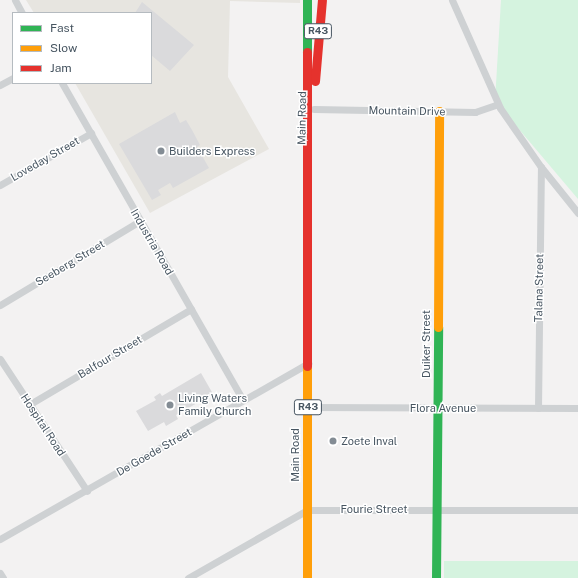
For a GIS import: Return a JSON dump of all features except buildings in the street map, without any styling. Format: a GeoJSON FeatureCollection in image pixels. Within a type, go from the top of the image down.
{"type":"FeatureCollection","features":[{"type":"Feature","properties":{"kind":"main road","name":"Main Road"},"geometry":{"type":"LineString","coordinates":[[307,0],[306,209],[309,237]]}},
{"type":"Feature","properties":{"kind":"main road","name":"Main Road"},"geometry":{"type":"LineString","coordinates":[[307,578],[309,237],[312,209],[316,54],[322,0]]}},
{"type":"Feature","properties":{"kind":"main road","name":"Duiker Street"},"geometry":{"type":"LineString","coordinates":[[436,578],[439,111]]}},
{"type":"Feature","properties":{"kind":"street"},"geometry":{"type":"LineString","coordinates":[[14,0],[21,12]]}},
{"type":"Feature","properties":{"kind":"street"},"geometry":{"type":"LineString","coordinates":[[452,0],[498,104],[541,167],[578,213]]}},
{"type":"Feature","properties":{"kind":"street"},"geometry":{"type":"LineString","coordinates":[[0,85],[12,79]]}},
{"type":"Feature","properties":{"kind":"street","name":"Industria Road"},"geometry":{"type":"LineString","coordinates":[[63,84],[243,400]]}},
{"type":"Feature","properties":{"kind":"street","name":"Mountain Drive"},"geometry":{"type":"LineString","coordinates":[[314,109],[482,111],[498,104]]}},
{"type":"Feature","properties":{"kind":"street","name":"Loveday Street"},"geometry":{"type":"LineString","coordinates":[[0,185],[91,134]]}},
{"type":"Feature","properties":{"kind":"street","name":"Talana Street"},"geometry":{"type":"LineString","coordinates":[[538,408],[541,167]]}},
{"type":"Feature","properties":{"kind":"street","name":"Seeberg Street"},"geometry":{"type":"LineString","coordinates":[[0,305],[140,221]]}},
{"type":"Feature","properties":{"kind":"street","name":"Balfour Street"},"geometry":{"type":"LineString","coordinates":[[30,404],[191,309]]}},
{"type":"Feature","properties":{"kind":"street","name":"Hospital Road"},"geometry":{"type":"LineString","coordinates":[[0,359],[87,491]]}},
{"type":"Feature","properties":{"kind":"street","name":"De Goede Street"},"geometry":{"type":"LineString","coordinates":[[0,540],[308,363]]}},
{"type":"Feature","properties":{"kind":"street","name":"Flora Avenue"},"geometry":{"type":"LineString","coordinates":[[308,407],[578,408]]}},
{"type":"Feature","properties":{"kind":"street","name":"Fourie Street"},"geometry":{"type":"LineString","coordinates":[[188,578],[307,510],[578,510]]}},
{"type":"Feature","properties":{"kind":"street"},"geometry":{"type":"LineString","coordinates":[[0,573],[3,578]]}},
{"type":"Feature","properties":{"kind":"shaded area"},"geometry":{"type":"Polygon","coordinates":[[[26,0],[300,0],[300,3],[230,1],[228,77],[269,149],[150,213],[76,84],[152,84],[152,12],[33,12],[26,0]]]}},
{"type":"Feature","properties":{"kind":"green space"},"geometry":{"type":"Polygon","coordinates":[[[501,0],[578,0],[578,199],[495,101],[501,0]]]}},
{"type":"Feature","properties":{"kind":"green space"},"geometry":{"type":"Polygon","coordinates":[[[444,561],[578,561],[578,578],[444,578],[444,561]]]}},
{"type":"Feature","properties":{"kind":"traffic: fast"},"geometry":{"type":"LineString","coordinates":[[307,0],[307,52]]}},
{"type":"Feature","properties":{"kind":"traffic: fast"},"geometry":{"type":"LineString","coordinates":[[436,578],[438,327]]}},
{"type":"Feature","properties":{"kind":"traffic: slow"},"geometry":{"type":"LineString","coordinates":[[438,327],[439,111]]}},
{"type":"Feature","properties":{"kind":"traffic: slow"},"geometry":{"type":"LineString","coordinates":[[307,366],[307,578]]}},
{"type":"Feature","properties":{"kind":"traffic: jam"},"geometry":{"type":"LineString","coordinates":[[315,81],[322,0]]}},
{"type":"Feature","properties":{"kind":"traffic: jam"},"geometry":{"type":"LineString","coordinates":[[307,52],[307,366]]}},
{"type":"Feature","properties":{"kind":"place","name":"Builders Express"},"geometry":{"type":"Point","coordinates":[161,151]}},
{"type":"Feature","properties":{"kind":"place","name":"Living Waters Family Church"},"geometry":{"type":"Point","coordinates":[170,405]}},
{"type":"Feature","properties":{"kind":"place","name":"Zoete Inval"},"geometry":{"type":"Point","coordinates":[333,441]}}]}
